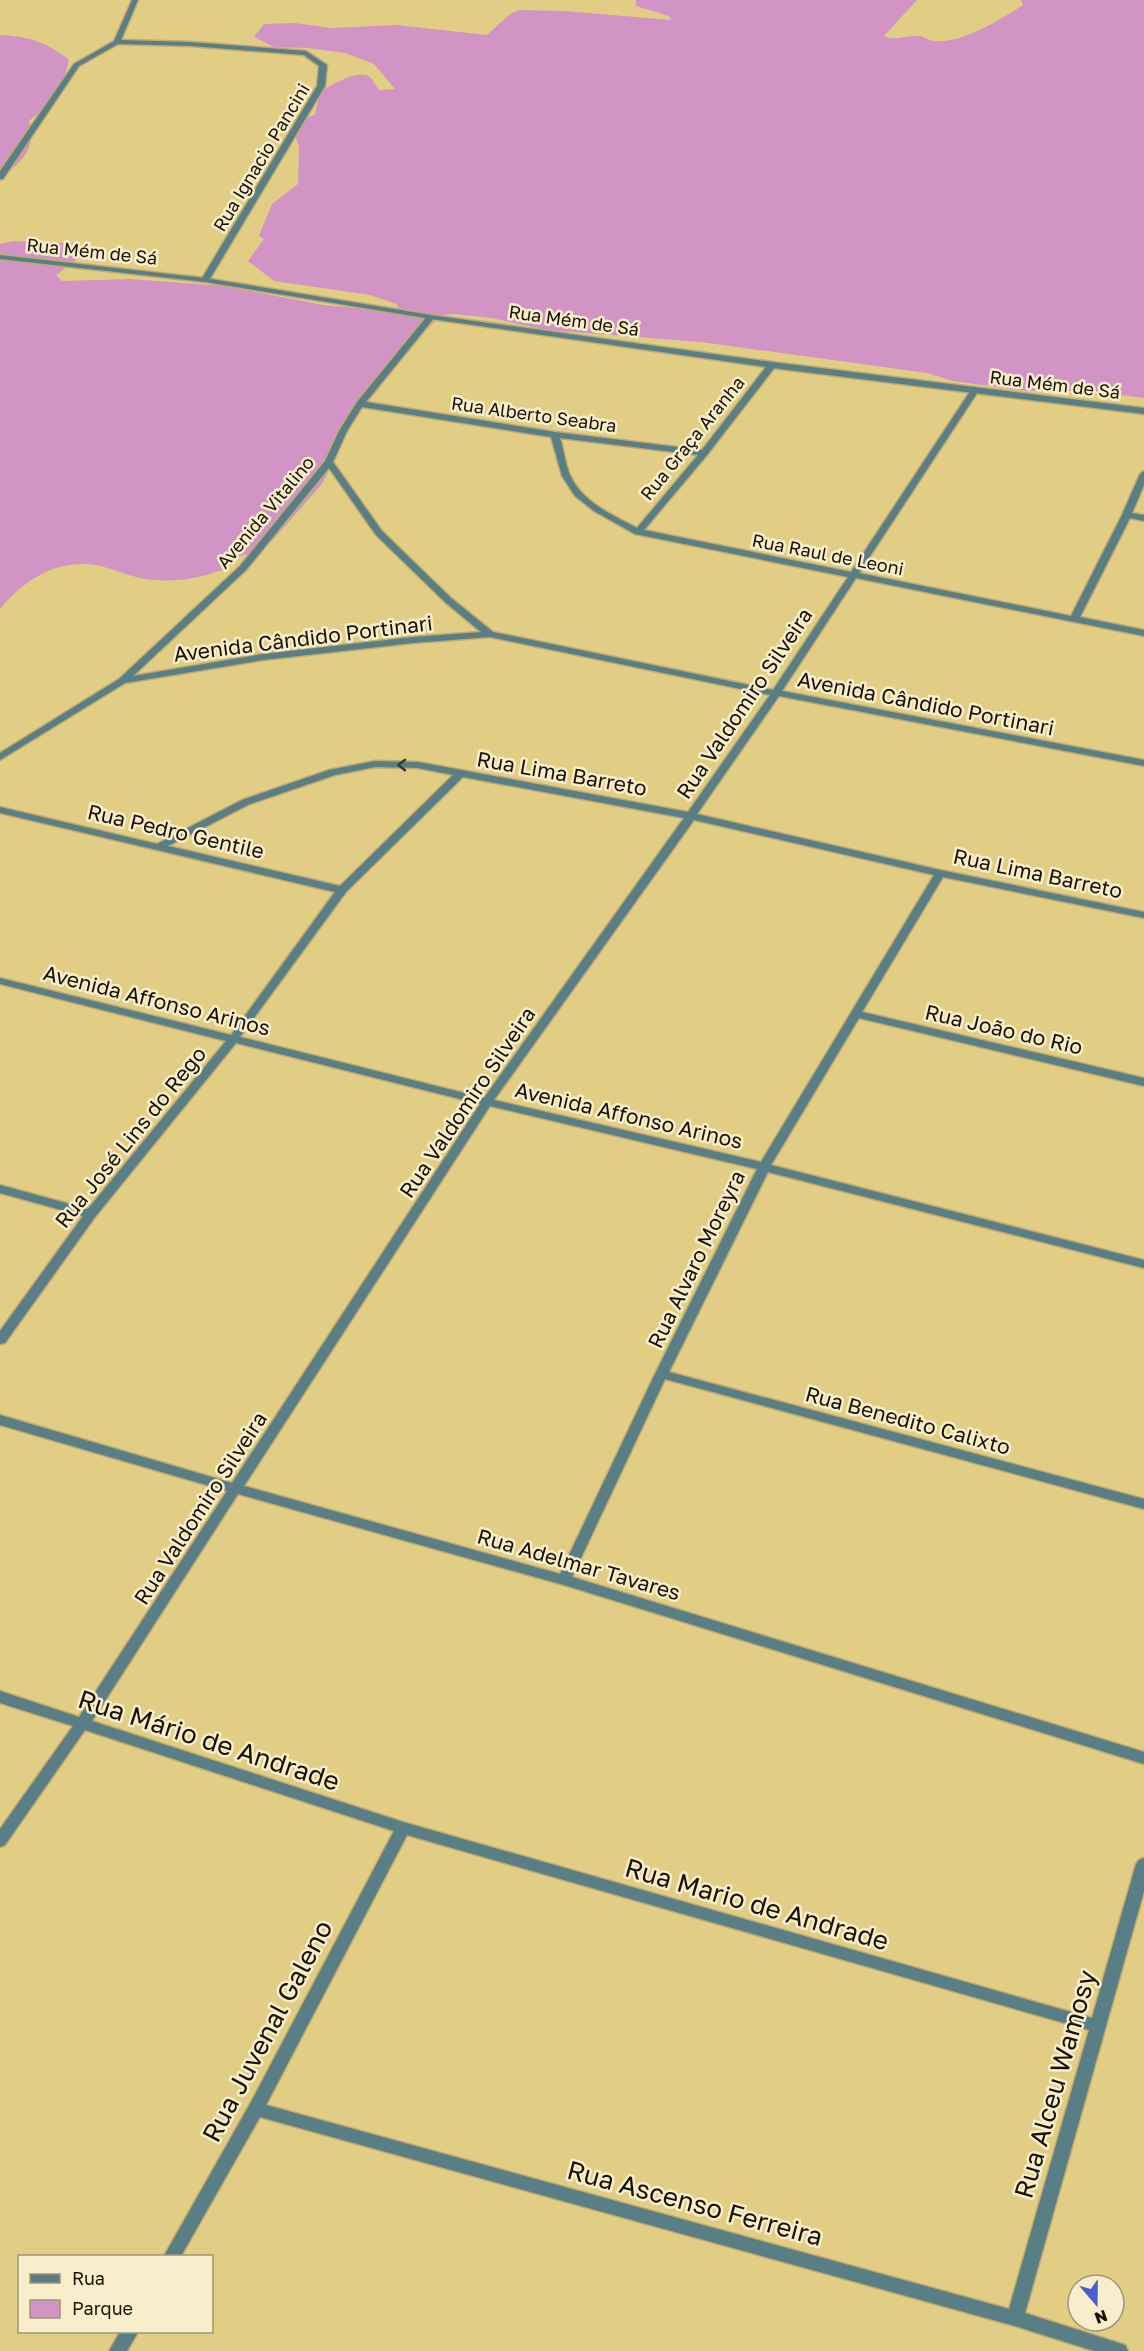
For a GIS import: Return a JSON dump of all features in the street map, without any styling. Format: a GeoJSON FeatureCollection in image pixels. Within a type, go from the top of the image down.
{"type":"FeatureCollection","features":[{"type":"Feature","properties":{"kind":"street"},"geometry":{"type":"LineString","coordinates":[[0,177],[76,65],[117,42],[135,0]]}},
{"type":"Feature","properties":{"kind":"street","name":"Rua Ignacio Pancini"},"geometry":{"type":"LineString","coordinates":[[117,42],[189,44],[306,53],[323,65],[321,86],[205,280]]}},
{"type":"Feature","properties":{"kind":"street","name":"Rua Mém de Sá"},"geometry":{"type":"LineString","coordinates":[[0,257],[205,280],[431,317],[772,365],[1144,411]]}},
{"type":"Feature","properties":{"kind":"street","name":"Avenida Vitalino"},"geometry":{"type":"LineString","coordinates":[[0,757],[122,681],[243,568],[329,462],[343,431],[360,404],[431,317]]}},
{"type":"Feature","properties":{"kind":"street","name":"Rua Graça Aranha"},"geometry":{"type":"LineString","coordinates":[[638,532],[704,453],[772,365]]}},
{"type":"Feature","properties":{"kind":"street","name":"Rua Valdomiro Silveira"},"geometry":{"type":"LineString","coordinates":[[0,1841],[82,1724],[488,1102],[776,693],[975,390]]}},
{"type":"Feature","properties":{"kind":"street","name":"Rua Alberto Seabra"},"geometry":{"type":"LineString","coordinates":[[360,404],[555,435],[704,453]]}},
{"type":"Feature","properties":{"kind":"street","name":"Rua Raul de Leoni"},"geometry":{"type":"LineString","coordinates":[[555,435],[566,476],[577,494],[638,532],[1144,633]]}},
{"type":"Feature","properties":{"kind":"street","name":"Avenida Cândido Portinari"},"geometry":{"type":"LineString","coordinates":[[329,462],[379,533],[448,600],[490,634]]}},
{"type":"Feature","properties":{"kind":"street"},"geometry":{"type":"LineString","coordinates":[[1074,619],[1127,515],[1144,474]]}},
{"type":"Feature","properties":{"kind":"street"},"geometry":{"type":"LineString","coordinates":[[1127,515],[1144,518]]}},
{"type":"Feature","properties":{"kind":"street","name":"Avenida Cândido Portinari"},"geometry":{"type":"LineString","coordinates":[[122,681],[263,657],[413,639],[490,634],[776,693],[1144,763]]}},
{"type":"Feature","properties":{"kind":"street","name":"Rua Lima Barreto"},"geometry":{"type":"LineString","coordinates":[[159,847],[246,802],[333,772],[375,764],[418,765],[691,816],[940,873],[1144,915]]}},
{"type":"Feature","properties":{"kind":"street","name":"Rua José Lins do Rego"},"geometry":{"type":"LineString","coordinates":[[0,1340],[91,1214],[234,1038],[342,890],[460,774]]}},
{"type":"Feature","properties":{"kind":"street","name":"Rua Pedro Gentile"},"geometry":{"type":"LineString","coordinates":[[0,810],[342,890]]}},
{"type":"Feature","properties":{"kind":"street","name":"Rua Alvaro Moreyra"},"geometry":{"type":"LineString","coordinates":[[564,1580],[661,1374],[764,1167],[940,873]]}},
{"type":"Feature","properties":{"kind":"street","name":"Avenida Affonso Arinos"},"geometry":{"type":"LineString","coordinates":[[0,981],[488,1102],[764,1167],[1144,1264]]}},
{"type":"Feature","properties":{"kind":"street","name":"Rua João do Rio"},"geometry":{"type":"LineString","coordinates":[[855,1014],[1144,1082]]}},
{"type":"Feature","properties":{"kind":"street"},"geometry":{"type":"LineString","coordinates":[[0,1189],[91,1214]]}},
{"type":"Feature","properties":{"kind":"street","name":"Rua Benedito Calixto"},"geometry":{"type":"LineString","coordinates":[[661,1374],[1144,1504]]}},
{"type":"Feature","properties":{"kind":"street","name":"Rua Adelmar Tavares"},"geometry":{"type":"LineString","coordinates":[[0,1420],[236,1489],[564,1580],[1144,1758]]}},
{"type":"Feature","properties":{"kind":"street","name":"Rua Mário de Andrade"},"geometry":{"type":"LineString","coordinates":[[0,1697],[403,1828]]}},
{"type":"Feature","properties":{"kind":"street","name":"Rua Mario de Andrade"},"geometry":{"type":"LineString","coordinates":[[403,1828],[1098,2026]]}},
{"type":"Feature","properties":{"kind":"street","name":"Rua Juvenal Galeno"},"geometry":{"type":"LineString","coordinates":[[173,2255],[256,2109],[403,1828]]}},
{"type":"Feature","properties":{"kind":"street","name":"Rua Alceu Wamosy"},"geometry":{"type":"LineString","coordinates":[[1015,2318],[1144,1864]]}},
{"type":"Feature","properties":{"kind":"street","name":"Rua Ascenso Ferreira"},"geometry":{"type":"LineString","coordinates":[[256,2109],[1015,2318],[1119,2351]]}},
{"type":"Feature","properties":{"kind":"street"},"geometry":{"type":"LineString","coordinates":[[118,2351],[128,2333]]}},
{"type":"Feature","properties":{"kind":"green space"},"geometry":{"type":"Polygon","coordinates":[[[636,0],[917,0],[884,36],[893,38],[920,36],[933,41],[944,41],[980,30],[1023,5],[1021,0],[1144,0],[1144,398],[1088,391],[1026,391],[953,381],[927,373],[701,342],[547,330],[491,318],[442,315],[394,359],[359,409],[322,484],[272,541],[251,553],[226,560],[222,570],[180,580],[147,579],[96,565],[68,565],[30,581],[0,609],[0,244],[12,241],[71,243],[80,246],[79,258],[56,275],[62,281],[130,279],[224,286],[323,305],[387,311],[398,309],[397,304],[370,295],[274,281],[248,261],[264,239],[259,236],[272,204],[298,184],[299,147],[292,125],[296,121],[315,115],[320,92],[345,79],[359,75],[370,77],[379,90],[395,89],[374,64],[345,53],[308,48],[274,47],[254,37],[264,24],[295,23],[332,28],[396,25],[487,35],[510,14],[519,10],[564,11],[671,20],[669,16],[636,6],[636,0]]]}},
{"type":"Feature","properties":{"kind":"green space"},"geometry":{"type":"Polygon","coordinates":[[[0,35],[37,41],[69,60],[60,95],[29,121],[31,142],[25,156],[0,182],[0,35]]]}}]}
